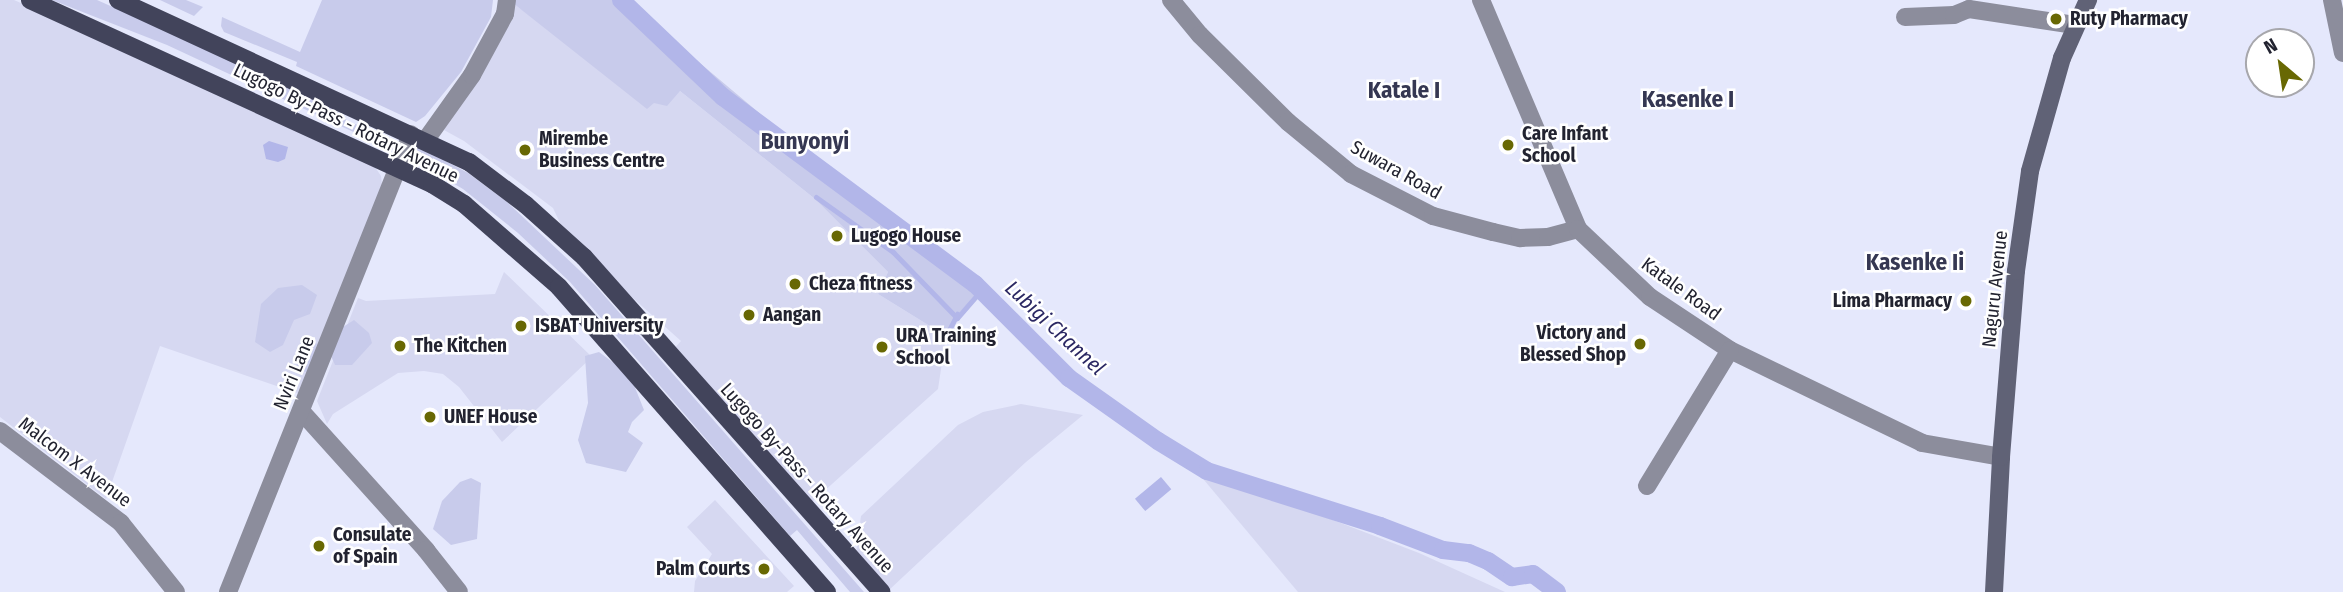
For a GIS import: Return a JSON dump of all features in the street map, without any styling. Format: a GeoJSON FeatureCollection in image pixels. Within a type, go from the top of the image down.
{"type":"FeatureCollection","features":[{"type":"Feature","properties":{"kind":"main road","name":"Lugogo By-Pass - Rotary Avenue"},"geometry":{"type":"LineString","coordinates":[[30,0],[399,169],[464,204],[559,287],[827,592]]}},
{"type":"Feature","properties":{"kind":"main road","name":"Lugogo By-Pass - Rotary Avenue"},"geometry":{"type":"LineString","coordinates":[[118,0],[469,162],[526,205],[583,257],[881,592]]}},
{"type":"Feature","properties":{"kind":"street","name":"Nviri Lane"},"geometry":{"type":"LineString","coordinates":[[228,592],[399,169],[418,137],[472,75],[501,24],[507,0]]}},
{"type":"Feature","properties":{"kind":"street","name":"Suwara Road"},"geometry":{"type":"LineString","coordinates":[[1171,0],[1200,34],[1288,122],[1351,174],[1433,216],[1493,232],[1534,238],[1578,229]]}},
{"type":"Feature","properties":{"kind":"street","name":"Naguru Avenue"},"geometry":{"type":"LineString","coordinates":[[1994,592],[2001,457],[2016,271],[2030,171],[2062,58],[2088,0]]}},
{"type":"Feature","properties":{"kind":"street"},"geometry":{"type":"LineString","coordinates":[[2332,0],[2343,52]]}},
{"type":"Feature","properties":{"kind":"street","name":"Katale Road"},"geometry":{"type":"LineString","coordinates":[[1488,4],[1578,229],[1650,297],[1730,350],[1922,443],[2001,457]]}},
{"type":"Feature","properties":{"kind":"street"},"geometry":{"type":"LineString","coordinates":[[1905,17],[1954,15],[1969,9],[2075,25]]}},
{"type":"Feature","properties":{"kind":"street"},"geometry":{"type":"LineString","coordinates":[[1647,486],[1730,350]]}},
{"type":"Feature","properties":{"kind":"street"},"geometry":{"type":"LineString","coordinates":[[301,411],[426,551],[459,592]]}},
{"type":"Feature","properties":{"kind":"street","name":"Malcom X Avenue"},"geometry":{"type":"LineString","coordinates":[[0,431],[121,523],[176,592]]}},
{"type":"Feature","properties":{"kind":"shaded area"},"geometry":{"type":"Polygon","coordinates":[[[0,0],[14,0],[57,19],[375,167],[381,176],[383,193],[300,394],[160,346],[106,499],[0,417],[0,0]]]}},
{"type":"Feature","properties":{"kind":"shaded area"},"geometry":{"type":"Polygon","coordinates":[[[52,0],[97,0],[324,101],[348,121],[396,141],[397,146],[392,150],[167,45],[52,0]]]}},
{"type":"Feature","properties":{"kind":"shaded area"},"geometry":{"type":"Polygon","coordinates":[[[160,0],[186,0],[203,7],[194,16],[160,0]]]}},
{"type":"Feature","properties":{"kind":"shaded area"},"geometry":{"type":"Polygon","coordinates":[[[322,0],[493,0],[491,17],[461,72],[425,116],[416,122],[296,66],[297,62],[224,32],[221,26],[222,17],[300,52],[322,0]]]}},
{"type":"Feature","properties":{"kind":"shaded area"},"geometry":{"type":"Polygon","coordinates":[[[508,0],[654,103],[680,91],[815,199],[888,272],[878,294],[946,336],[938,389],[803,510],[671,352],[681,341],[568,240],[553,208],[464,141],[444,130],[508,27],[508,0]]]}},
{"type":"Feature","properties":{"kind":"shaded area"},"geometry":{"type":"Polygon","coordinates":[[[509,0],[630,0],[657,27],[789,138],[980,292],[956,316],[946,336],[878,294],[888,272],[815,199],[680,91],[667,106],[654,103],[647,109],[509,0]]]}},
{"type":"Feature","properties":{"kind":"shaded area"},"geometry":{"type":"Polygon","coordinates":[[[269,141],[288,147],[285,159],[278,162],[266,159],[263,145],[269,141]]]}},
{"type":"Feature","properties":{"kind":"shaded area"},"geometry":{"type":"Polygon","coordinates":[[[418,146],[468,173],[507,202],[595,285],[864,592],[850,592],[797,530],[790,536],[570,282],[518,233],[463,189],[415,161],[418,146]]]}},
{"type":"Feature","properties":{"kind":"shaded area"},"geometry":{"type":"Polygon","coordinates":[[[504,272],[592,357],[502,442],[459,387],[443,374],[424,371],[398,373],[333,414],[327,424],[317,401],[358,298],[366,301],[495,294],[504,272]]]}},
{"type":"Feature","properties":{"kind":"shaded area"},"geometry":{"type":"Polygon","coordinates":[[[302,285],[317,295],[310,314],[294,320],[283,345],[270,352],[255,342],[261,304],[278,288],[302,285]]]}},
{"type":"Feature","properties":{"kind":"shaded area"},"geometry":{"type":"Polygon","coordinates":[[[354,320],[369,333],[372,343],[352,365],[335,365],[331,356],[343,327],[354,320]]]}},
{"type":"Feature","properties":{"kind":"shaded area"},"geometry":{"type":"Polygon","coordinates":[[[307,337],[317,344],[310,369],[307,372],[295,370],[307,337]]]}},
{"type":"Feature","properties":{"kind":"shaded area"},"geometry":{"type":"Polygon","coordinates":[[[599,352],[630,375],[644,410],[632,422],[628,432],[643,443],[626,472],[586,463],[578,440],[588,403],[585,356],[599,352]]]}},
{"type":"Feature","properties":{"kind":"shaded area"},"geometry":{"type":"Polygon","coordinates":[[[1021,404],[1083,415],[1026,462],[889,590],[856,553],[861,516],[958,425],[983,412],[1021,404]]]}},
{"type":"Feature","properties":{"kind":"shaded area"},"geometry":{"type":"Polygon","coordinates":[[[1199,474],[1286,502],[1419,553],[1505,592],[1298,592],[1199,474]]]}},
{"type":"Feature","properties":{"kind":"shaded area"},"geometry":{"type":"Polygon","coordinates":[[[1161,477],[1171,489],[1145,511],[1135,499],[1161,477]]]}},
{"type":"Feature","properties":{"kind":"shaded area"},"geometry":{"type":"Polygon","coordinates":[[[471,478],[481,483],[477,539],[451,545],[433,529],[442,501],[460,482],[471,478]]]}},
{"type":"Feature","properties":{"kind":"shaded area"},"geometry":{"type":"Polygon","coordinates":[[[715,500],[794,586],[787,592],[694,592],[695,581],[712,554],[687,527],[715,500]]]}},
{"type":"Feature","properties":{"kind":"waterway","name":"Lubigi Channel"},"geometry":{"type":"LineString","coordinates":[[621,0],[723,97],[975,284],[1069,378],[1158,441],[1207,471],[1380,526],[1443,550],[1469,553],[1488,561],[1512,577],[1533,574],[1557,592]]}},
{"type":"Feature","properties":{"kind":"waterway"},"geometry":{"type":"LineString","coordinates":[[816,197],[893,252],[957,318],[980,292],[975,284]]}},
{"type":"Feature","properties":{"kind":"waterway"},"geometry":{"type":"LineString","coordinates":[[946,336],[957,314]]}},
{"type":"Feature","properties":{"kind":"place","name":"Ruty Pharmacy"},"geometry":{"type":"Point","coordinates":[2056,19]}},
{"type":"Feature","properties":{"kind":"place","name":"Care Infant School"},"geometry":{"type":"Point","coordinates":[1508,145]}},
{"type":"Feature","properties":{"kind":"place","name":"Mirembe Business Centre"},"geometry":{"type":"Point","coordinates":[525,150]}},
{"type":"Feature","properties":{"kind":"place","name":"Lugogo House"},"geometry":{"type":"Point","coordinates":[837,236]}},
{"type":"Feature","properties":{"kind":"place","name":"Cheza fitness"},"geometry":{"type":"Point","coordinates":[795,284]}},
{"type":"Feature","properties":{"kind":"place","name":"Lima Pharmacy"},"geometry":{"type":"Point","coordinates":[1966,301]}},
{"type":"Feature","properties":{"kind":"place","name":"Aangan"},"geometry":{"type":"Point","coordinates":[749,315]}},
{"type":"Feature","properties":{"kind":"place","name":"ISBAT University"},"geometry":{"type":"Point","coordinates":[521,326]}},
{"type":"Feature","properties":{"kind":"place","name":"Victory and Blessed Shop"},"geometry":{"type":"Point","coordinates":[1640,344]}},
{"type":"Feature","properties":{"kind":"place","name":"The Kitchen"},"geometry":{"type":"Point","coordinates":[400,346]}},
{"type":"Feature","properties":{"kind":"place","name":"URA Training School"},"geometry":{"type":"Point","coordinates":[882,347]}},
{"type":"Feature","properties":{"kind":"place","name":"UNEF House"},"geometry":{"type":"Point","coordinates":[430,417]}},
{"type":"Feature","properties":{"kind":"place","name":"Consulate of Spain"},"geometry":{"type":"Point","coordinates":[319,546]}},
{"type":"Feature","properties":{"kind":"place","name":"Palm Courts"},"geometry":{"type":"Point","coordinates":[764,569]}},
{"type":"Feature","properties":{"kind":"district","name":"Katale I"},"geometry":{"type":"Point","coordinates":[1404,90]}},
{"type":"Feature","properties":{"kind":"district","name":"Kasenke I"},"geometry":{"type":"Point","coordinates":[1688,99]}},
{"type":"Feature","properties":{"kind":"district","name":"Bunyonyi"},"geometry":{"type":"Point","coordinates":[805,141]}},
{"type":"Feature","properties":{"kind":"district","name":"Kasenke Ii"},"geometry":{"type":"Point","coordinates":[1915,262]}}]}
